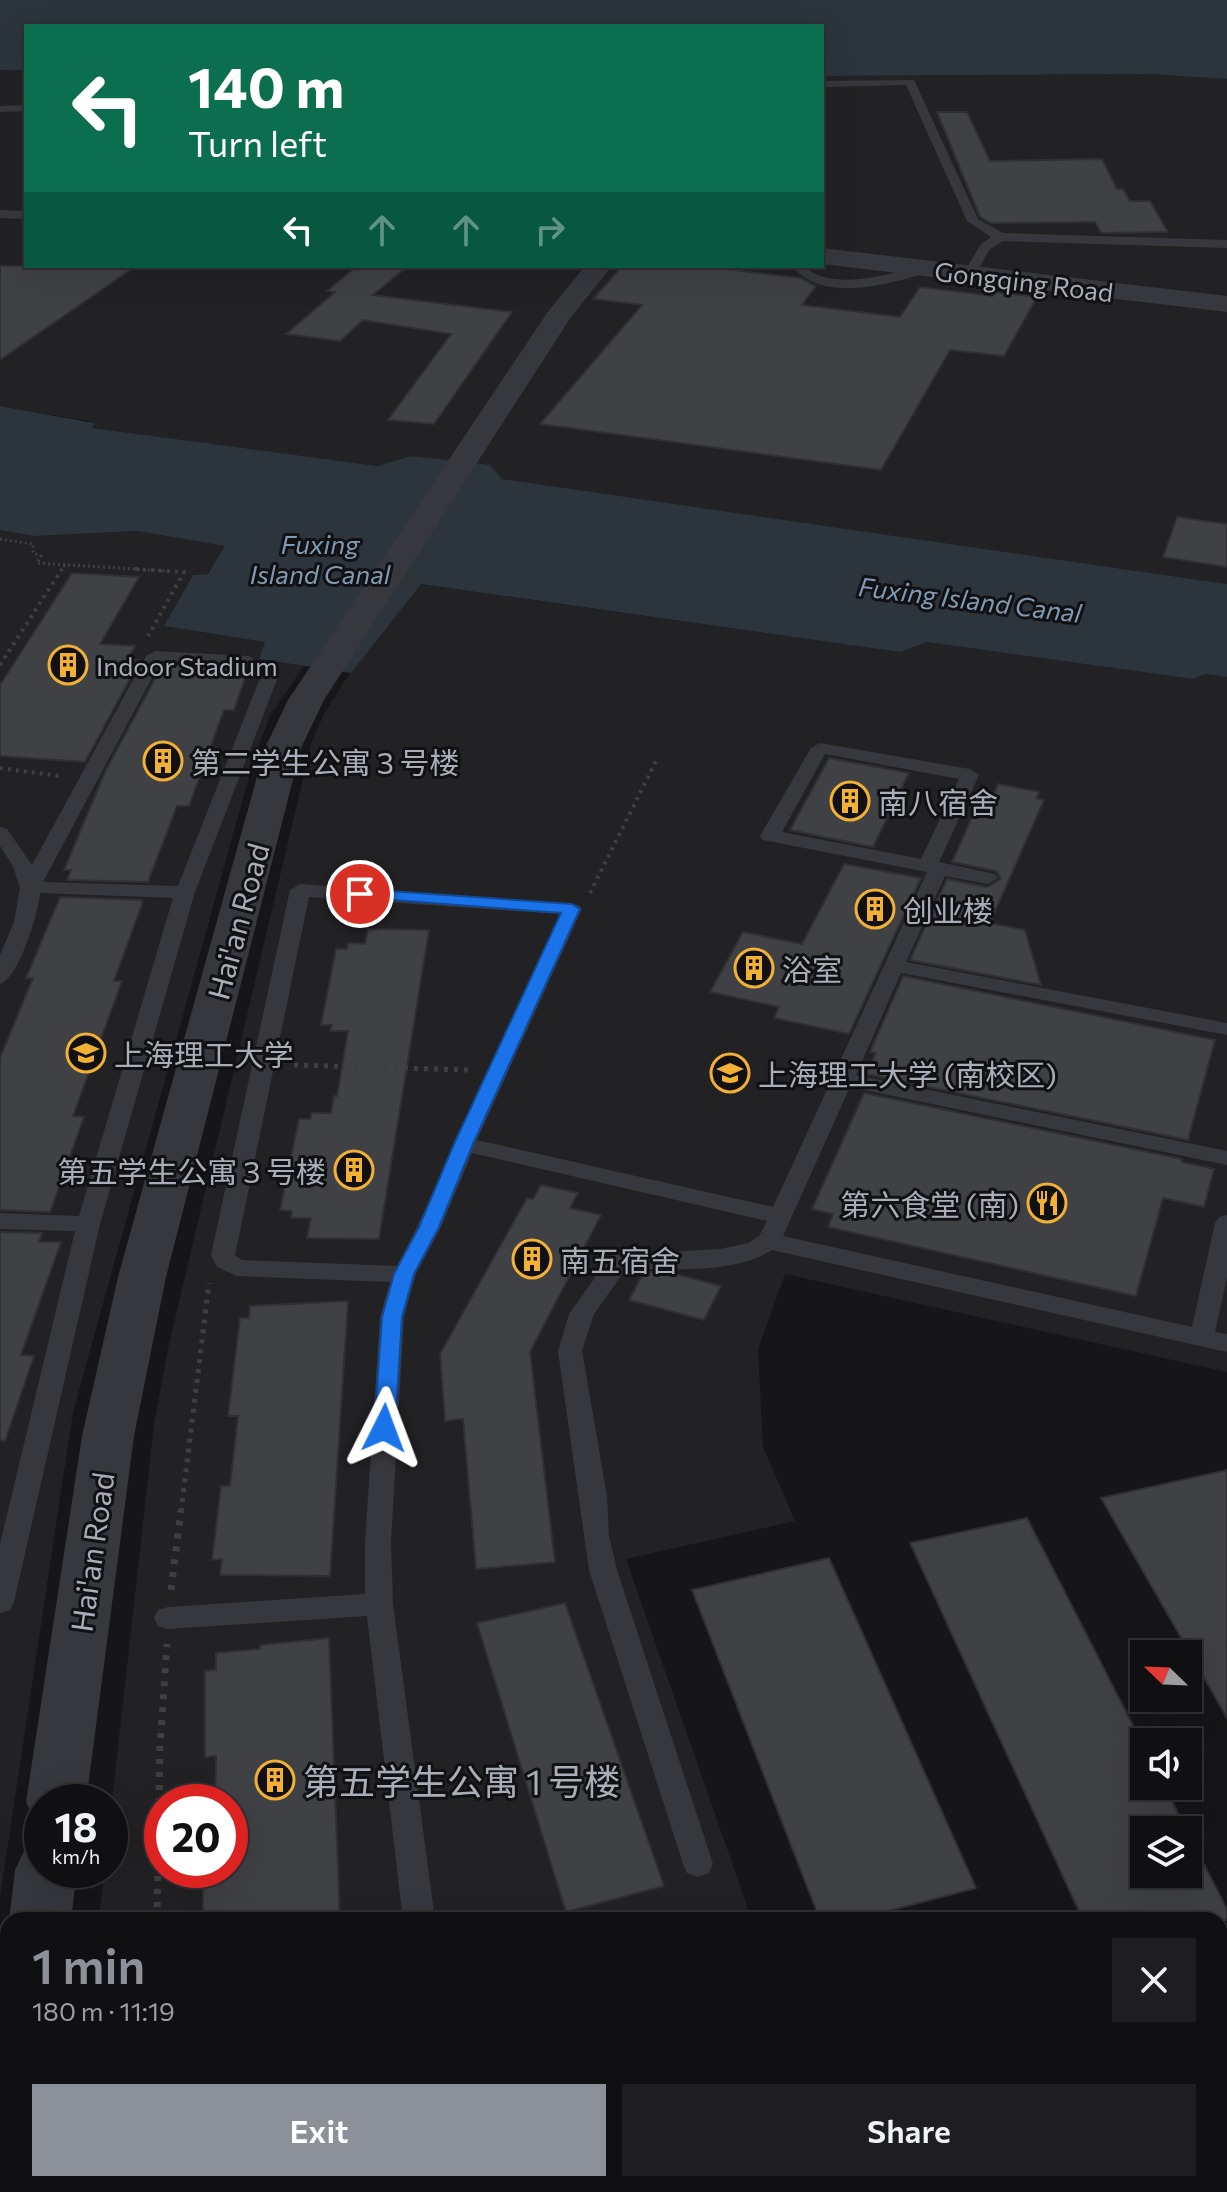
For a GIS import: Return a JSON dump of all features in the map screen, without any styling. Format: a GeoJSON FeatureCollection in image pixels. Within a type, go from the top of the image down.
{"type":"FeatureCollection","features":[{"type":"Feature","properties":{"kind":"street","name":"Gongqing Road"},"geometry":{"type":"LineString","coordinates":[[824,256],[1227,304]]}},
{"type":"Feature","properties":{"kind":"street","name":"Hai'an Road"},"geometry":{"type":"LineString","coordinates":[[59,1784],[108,1436],[142,1277],[283,748],[292,725],[326,670],[560,313],[597,268]]}},
{"type":"Feature","properties":{"kind":"street"},"geometry":{"type":"LineString","coordinates":[[41,1912],[44,1888]]}},
{"type":"Feature","properties":{"kind":"lane"},"geometry":{"type":"LineString","coordinates":[[824,84],[910,82],[973,221],[1000,237],[1227,244]]}},
{"type":"Feature","properties":{"kind":"lane"},"geometry":{"type":"LineString","coordinates":[[0,109],[24,108]]}},
{"type":"Feature","properties":{"kind":"lane"},"geometry":{"type":"LineString","coordinates":[[0,214],[24,215]]}},
{"type":"Feature","properties":{"kind":"lane"},"geometry":{"type":"LineString","coordinates":[[969,274],[985,247],[1000,237]]}},
{"type":"Feature","properties":{"kind":"lane"},"geometry":{"type":"LineString","coordinates":[[800,268],[810,278],[850,283],[892,279],[925,269]]}},
{"type":"Feature","properties":{"kind":"lane"},"geometry":{"type":"LineString","coordinates":[[0,978],[19,930],[30,887],[155,656],[249,661],[269,677],[185,892],[88,1224],[0,1602]]}},
{"type":"Feature","properties":{"kind":"lane"},"geometry":{"type":"LineString","coordinates":[[698,1864],[603,1570],[570,1351],[580,1314],[619,1261],[694,1259],[748,1252],[761,1248],[769,1241],[895,966],[934,867],[970,775],[820,748],[770,836],[934,867],[988,878]]}},
{"type":"Feature","properties":{"kind":"lane"},"geometry":{"type":"LineString","coordinates":[[0,833],[25,872],[30,887]]}},
{"type":"Feature","properties":{"kind":"lane"},"geometry":{"type":"LineString","coordinates":[[30,887],[185,892]]}},
{"type":"Feature","properties":{"kind":"lane"},"geometry":{"type":"LineString","coordinates":[[404,1274],[237,1268],[225,1261],[223,1255],[300,890],[572,909],[429,1227],[404,1274],[389,1342],[378,1542],[379,1604],[418,1912]]}},
{"type":"Feature","properties":{"kind":"lane"},"geometry":{"type":"LineString","coordinates":[[895,966],[1227,1029]]}},
{"type":"Feature","properties":{"kind":"lane"},"geometry":{"type":"LineString","coordinates":[[842,1079],[1227,1158]]}},
{"type":"Feature","properties":{"kind":"lane"},"geometry":{"type":"LineString","coordinates":[[464,1144],[780,1216]]}},
{"type":"Feature","properties":{"kind":"lane"},"geometry":{"type":"LineString","coordinates":[[3,1214],[88,1224]]}},
{"type":"Feature","properties":{"kind":"lane"},"geometry":{"type":"LineString","coordinates":[[1202,1337],[1227,1223]]}},
{"type":"Feature","properties":{"kind":"lane"},"geometry":{"type":"LineString","coordinates":[[769,1241],[1227,1343]]}},
{"type":"Feature","properties":{"kind":"lane"},"geometry":{"type":"LineString","coordinates":[[168,1618],[379,1604]]}},
{"type":"Feature","properties":{"kind":"path"},"geometry":{"type":"LineString","coordinates":[[0,539],[33,544],[33,553],[41,556],[37,563],[184,572],[148,635],[155,656]]}},
{"type":"Feature","properties":{"kind":"path"},"geometry":{"type":"LineString","coordinates":[[0,665],[65,565]]}},
{"type":"Feature","properties":{"kind":"path"},"geometry":{"type":"LineString","coordinates":[[572,909],[591,893],[657,759]]}},
{"type":"Feature","properties":{"kind":"path"},"geometry":{"type":"LineString","coordinates":[[0,768],[88,780]]}},
{"type":"Feature","properties":{"kind":"path"},"geometry":{"type":"LineString","coordinates":[[263,1064],[497,1071]]}},
{"type":"Feature","properties":{"kind":"shaded area"},"geometry":{"type":"Polygon","coordinates":[[[0,70],[24,70],[24,268],[824,268],[824,76],[1150,74],[1227,79],[1227,584],[502,479],[491,467],[411,456],[377,466],[91,428],[93,422],[0,406],[0,70]]]}},
{"type":"Feature","properties":{"kind":"shaded area","name":"上海理工大学"},"geometry":{"type":"Polygon","coordinates":[[[0,530],[34,536],[137,531],[226,546],[208,574],[193,575],[164,626],[265,642],[259,659],[304,666],[270,716],[255,755],[73,1412],[0,1897],[0,530]]]}},
{"type":"Feature","properties":{"kind":"shaded area","name":"上海理工大学 (南校区)"},"geometry":{"type":"Polygon","coordinates":[[[420,584],[900,652],[927,642],[1193,679],[1205,674],[1227,677],[1227,1372],[785,1274],[758,1349],[763,1447],[795,1521],[626,1559],[749,1912],[100,1912],[102,1888],[128,1888],[128,1784],[114,1784],[154,1424],[169,1344],[312,741],[325,712],[346,679],[420,584]]]}},
{"type":"Feature","properties":{"kind":"water"},"geometry":{"type":"Polygon","coordinates":[[[0,0],[1227,0],[1227,79],[1150,74],[824,76],[824,24],[24,24],[24,70],[0,70],[0,0]]]}},
{"type":"Feature","properties":{"kind":"water","name":"Fuxing Island Canal"},"geometry":{"type":"Polygon","coordinates":[[[0,406],[94,423],[92,428],[377,466],[411,456],[490,465],[502,479],[1227,584],[1227,677],[1205,674],[1193,679],[927,642],[900,652],[421,584],[351,673],[259,659],[265,642],[164,626],[193,575],[208,574],[225,546],[137,531],[34,536],[0,530],[0,406]]]}},
{"type":"Feature","properties":{"kind":"building"},"geometry":{"type":"Polygon","coordinates":[[[937,112],[967,112],[990,161],[1102,159],[1117,189],[1123,189],[1130,201],[1150,201],[1168,232],[1101,233],[1095,222],[991,223],[980,217],[937,112]]]}},
{"type":"Feature","properties":{"kind":"building"},"geometry":{"type":"Polygon","coordinates":[[[0,266],[133,268],[0,360],[0,266]]]}},
{"type":"Feature","properties":{"kind":"building"},"geometry":{"type":"Polygon","coordinates":[[[355,268],[406,268],[373,295],[512,312],[434,424],[388,420],[451,334],[363,320],[340,341],[286,334],[335,292],[327,291],[355,268]]]}},
{"type":"Feature","properties":{"kind":"building"},"geometry":{"type":"Polygon","coordinates":[[[620,268],[718,268],[801,278],[816,286],[802,305],[900,317],[920,287],[993,296],[995,292],[1037,297],[1004,356],[950,350],[881,470],[540,424],[642,305],[593,299],[620,268]]]}},
{"type":"Feature","properties":{"kind":"building"},"geometry":{"type":"Polygon","coordinates":[[[1177,517],[1227,524],[1227,567],[1163,557],[1177,517]]]}},
{"type":"Feature","properties":{"kind":"building","name":"Indoor Stadium"},"geometry":{"type":"Polygon","coordinates":[[[72,573],[139,577],[100,644],[135,646],[127,660],[140,660],[85,762],[0,756],[0,685],[72,573]]]}},
{"type":"Feature","properties":{"kind":"building","name":"第二学生公寓 3 号楼"},"geometry":{"type":"Polygon","coordinates":[[[163,664],[244,669],[247,672],[234,710],[224,710],[189,806],[177,806],[148,882],[67,880],[71,870],[64,870],[105,772],[163,664]]]}},
{"type":"Feature","properties":{"kind":"building","name":"南八宿舍"},"geometry":{"type":"Polygon","coordinates":[[[829,758],[909,773],[873,847],[790,830],[829,758]]]}},
{"type":"Feature","properties":{"kind":"building"},"geometry":{"type":"Polygon","coordinates":[[[998,784],[1040,792],[1036,798],[1044,800],[990,923],[1025,930],[1041,985],[910,960],[947,879],[987,887],[1001,879],[996,871],[952,862],[980,799],[991,801],[998,784]]]}},
{"type":"Feature","properties":{"kind":"building"},"geometry":{"type":"Polygon","coordinates":[[[844,864],[921,878],[849,1034],[774,1018],[779,1007],[710,992],[743,932],[802,944],[844,864]]]}},
{"type":"Feature","properties":{"kind":"building"},"geometry":{"type":"Polygon","coordinates":[[[60,897],[142,900],[142,904],[114,981],[122,981],[73,1116],[84,1117],[50,1212],[0,1210],[0,1058],[33,978],[26,978],[60,897]]]}},
{"type":"Feature","properties":{"kind":"building"},"geometry":{"type":"Polygon","coordinates":[[[368,929],[429,930],[379,1239],[307,1238],[311,1218],[291,1218],[292,1211],[280,1210],[299,1119],[310,1119],[312,1113],[331,1113],[334,1096],[337,1096],[348,1031],[330,1031],[332,1025],[321,1025],[336,949],[347,949],[348,943],[365,944],[368,929]]]}},
{"type":"Feature","properties":{"kind":"building"},"geometry":{"type":"Polygon","coordinates":[[[903,976],[1215,1040],[1188,1140],[866,1074],[876,1053],[870,1052],[903,976]]]}},
{"type":"Feature","properties":{"kind":"building","name":"第六食堂 (南)"},"geometry":{"type":"Polygon","coordinates":[[[864,1093],[1182,1159],[1182,1162],[1214,1169],[1204,1207],[1163,1198],[1136,1296],[828,1227],[833,1214],[812,1209],[864,1093]]]}},
{"type":"Feature","properties":{"kind":"building"},"geometry":{"type":"Polygon","coordinates":[[[541,1185],[578,1193],[570,1208],[601,1215],[530,1352],[555,1562],[476,1569],[463,1419],[445,1421],[440,1354],[527,1198],[533,1199],[541,1185]]]}},
{"type":"Feature","properties":{"kind":"building"},"geometry":{"type":"Polygon","coordinates":[[[0,1232],[42,1233],[39,1242],[61,1242],[21,1355],[34,1356],[5,1441],[0,1440],[0,1232]]]}},
{"type":"Feature","properties":{"kind":"building"},"geometry":{"type":"Polygon","coordinates":[[[644,1272],[668,1272],[721,1286],[704,1320],[629,1300],[644,1272]]]}},
{"type":"Feature","properties":{"kind":"building"},"geometry":{"type":"Polygon","coordinates":[[[348,1301],[330,1576],[220,1575],[222,1559],[212,1560],[221,1486],[230,1486],[238,1416],[228,1416],[240,1318],[249,1318],[250,1306],[348,1301]]]}},
{"type":"Feature","properties":{"kind":"building"},"geometry":{"type":"Polygon","coordinates":[[[1227,1470],[1227,1718],[1202,1674],[1202,1640],[1182,1640],[1101,1498],[1227,1470]]]}},
{"type":"Feature","properties":{"kind":"building"},"geometry":{"type":"Polygon","coordinates":[[[1027,1518],[1134,1728],[1130,1728],[1130,1800],[1171,1800],[1180,1816],[1130,1816],[1130,1888],[1202,1888],[1202,1860],[1227,1909],[1227,1912],[1079,1912],[910,1543],[1027,1518]]]}},
{"type":"Feature","properties":{"kind":"building"},"geometry":{"type":"Polygon","coordinates":[[[829,1558],[976,1888],[884,1912],[817,1912],[692,1590],[829,1558]]]}},
{"type":"Feature","properties":{"kind":"building"},"geometry":{"type":"Polygon","coordinates":[[[565,1603],[664,1886],[566,1912],[477,1623],[565,1603]]]}},
{"type":"Feature","properties":{"kind":"building","name":"第五学生公寓 1 号楼"},"geometry":{"type":"Polygon","coordinates":[[[329,1638],[340,1912],[203,1912],[203,1888],[248,1888],[248,1784],[215,1784],[216,1756],[205,1757],[205,1671],[216,1670],[216,1653],[260,1649],[260,1645],[329,1638]]]}},
{"type":"Feature","properties":{"kind":"place","name":"Indoor Stadium"},"geometry":{"type":"Point","coordinates":[68,665]}},
{"type":"Feature","properties":{"kind":"place","name":"第二学生公寓 3 号楼"},"geometry":{"type":"Point","coordinates":[163,761]}},
{"type":"Feature","properties":{"kind":"place","name":"南八宿舍"},"geometry":{"type":"Point","coordinates":[850,801]}},
{"type":"Feature","properties":{"kind":"place","name":"创业楼"},"geometry":{"type":"Point","coordinates":[875,909]}},
{"type":"Feature","properties":{"kind":"place","name":"浴室"},"geometry":{"type":"Point","coordinates":[754,968]}},
{"type":"Feature","properties":{"kind":"place","name":"上海理工大学"},"geometry":{"type":"Point","coordinates":[86,1053]}},
{"type":"Feature","properties":{"kind":"place","name":"上海理工大学 (南校区)"},"geometry":{"type":"Point","coordinates":[730,1073]}},
{"type":"Feature","properties":{"kind":"place","name":"第五学生公寓 3 号楼"},"geometry":{"type":"Point","coordinates":[354,1170]}},
{"type":"Feature","properties":{"kind":"place","name":"第六食堂 (南)"},"geometry":{"type":"Point","coordinates":[1047,1203]}},
{"type":"Feature","properties":{"kind":"place","name":"南五宿舍"},"geometry":{"type":"Point","coordinates":[532,1259]}},
{"type":"Feature","properties":{"kind":"place","name":"第五学生公寓 1 号楼"},"geometry":{"type":"Point","coordinates":[275,1780]}},
{"type":"Feature","properties":{"kind":"route"},"geometry":{"type":"LineString","coordinates":[[360,894],[572,909],[429,1227],[404,1274],[392,1317],[384,1428]]}}]}
